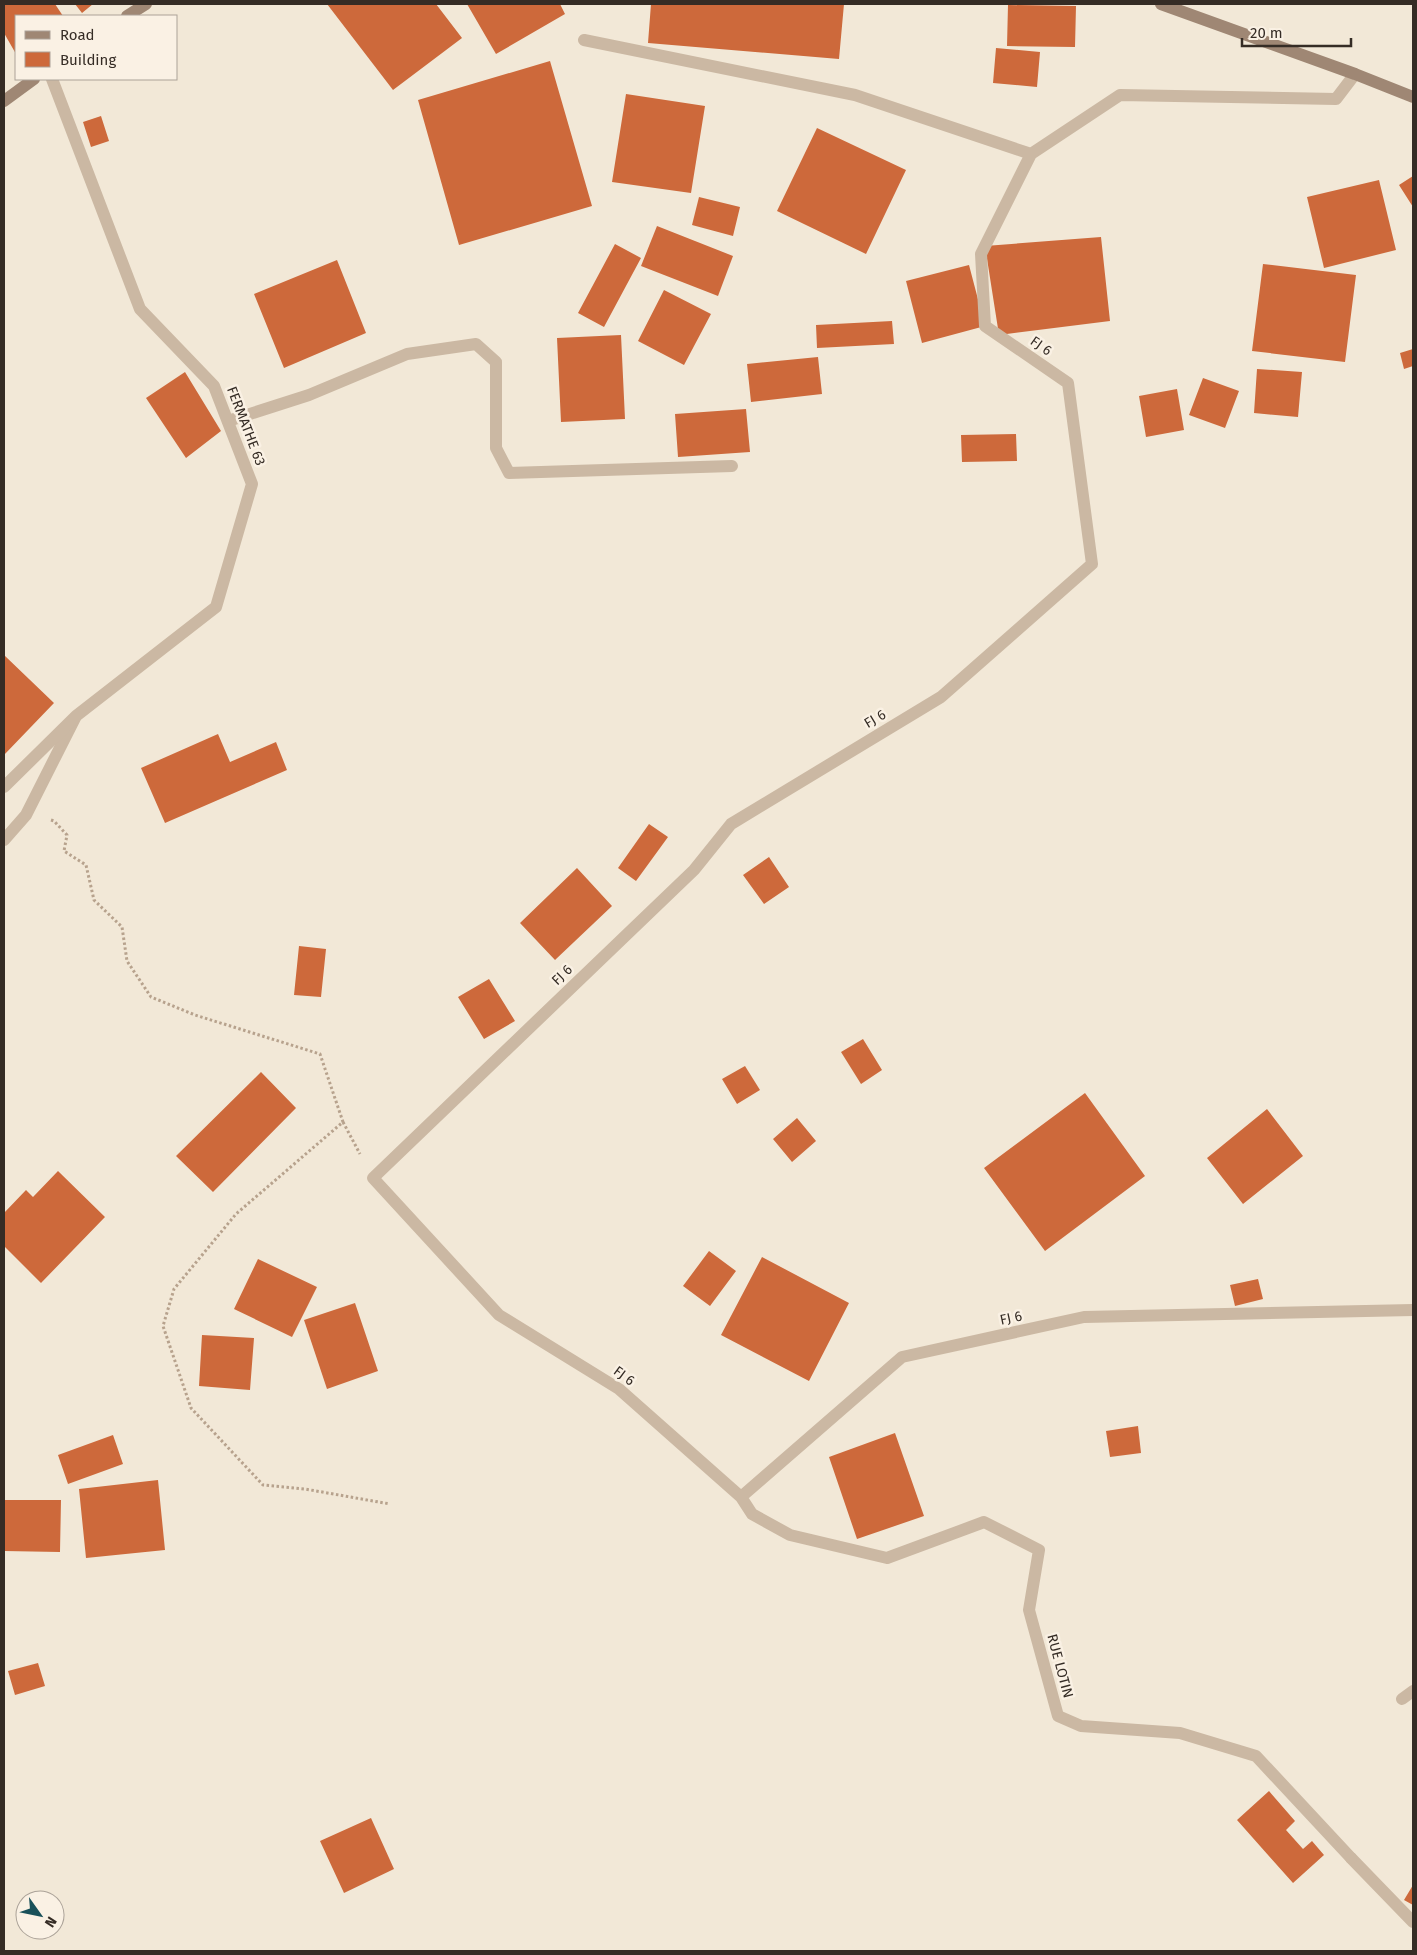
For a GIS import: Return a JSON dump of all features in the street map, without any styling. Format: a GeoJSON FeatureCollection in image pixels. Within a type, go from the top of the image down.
{"type":"FeatureCollection","features":[{"type":"Feature","properties":{"kind":"main road"},"geometry":{"type":"LineString","coordinates":[[129,15],[146,4]]}},
{"type":"Feature","properties":{"kind":"main road"},"geometry":{"type":"LineString","coordinates":[[1161,4],[1355,74],[1413,98]]}},
{"type":"Feature","properties":{"kind":"main road"},"geometry":{"type":"LineString","coordinates":[[4,100],[33,80]]}},
{"type":"Feature","properties":{"kind":"street"},"geometry":{"type":"LineString","coordinates":[[584,40],[855,95],[1031,154]]}},
{"type":"Feature","properties":{"kind":"street","name":"FJ 6"},"geometry":{"type":"LineString","coordinates":[[1355,74],[1336,99],[1120,95],[1031,154],[981,254],[985,326],[1068,383],[1092,564],[941,697],[731,824],[694,870],[373,1178],[499,1315],[619,1388],[741,1498],[902,1357],[1084,1317],[1413,1310]]}},
{"type":"Feature","properties":{"kind":"street","name":"FERMATHE 63"},"geometry":{"type":"LineString","coordinates":[[4,787],[76,716],[216,607],[252,484],[214,386],[140,309],[52,80]]}},
{"type":"Feature","properties":{"kind":"street"},"geometry":{"type":"LineString","coordinates":[[228,422],[309,395],[408,354],[476,344],[496,362],[496,448],[509,473],[732,466]]}},
{"type":"Feature","properties":{"kind":"street"},"geometry":{"type":"LineString","coordinates":[[4,840],[26,815],[76,716]]}},
{"type":"Feature","properties":{"kind":"street","name":"RUE LOTIN"},"geometry":{"type":"LineString","coordinates":[[741,1498],[752,1514],[790,1535],[887,1558],[984,1522],[1039,1550],[1029,1610],[1058,1716],[1081,1726],[1180,1733],[1256,1756],[1350,1858],[1413,1922]]}},
{"type":"Feature","properties":{"kind":"street"},"geometry":{"type":"LineString","coordinates":[[1402,1699],[1413,1691]]}},
{"type":"Feature","properties":{"kind":"path"},"geometry":{"type":"LineString","coordinates":[[26,815],[54,821],[67,835],[64,851],[86,865],[94,900],[122,927],[127,961],[151,997],[196,1015],[320,1054],[342,1122],[373,1178]]}},
{"type":"Feature","properties":{"kind":"path"},"geometry":{"type":"LineString","coordinates":[[342,1122],[236,1214],[174,1289],[164,1326],[190,1408],[263,1486],[305,1489],[390,1504]]}},
{"type":"Feature","properties":{"kind":"building"},"geometry":{"type":"Polygon","coordinates":[[[4,4],[55,4],[62,15],[15,15],[15,52],[4,33],[4,4]]]}},
{"type":"Feature","properties":{"kind":"building"},"geometry":{"type":"Polygon","coordinates":[[[75,4],[93,4],[82,13],[75,4]]]}},
{"type":"Feature","properties":{"kind":"building"},"geometry":{"type":"Polygon","coordinates":[[[327,4],[436,4],[462,38],[393,90],[327,4]]]}},
{"type":"Feature","properties":{"kind":"building"},"geometry":{"type":"Polygon","coordinates":[[[467,4],[560,4],[565,14],[496,54],[467,4]]]}},
{"type":"Feature","properties":{"kind":"building"},"geometry":{"type":"Polygon","coordinates":[[[651,4],[844,4],[839,59],[648,43],[651,4]]]}},
{"type":"Feature","properties":{"kind":"building"},"geometry":{"type":"Polygon","coordinates":[[[1008,5],[1076,6],[1075,47],[1007,46],[1008,5]]]}},
{"type":"Feature","properties":{"kind":"building"},"geometry":{"type":"Polygon","coordinates":[[[996,48],[1040,52],[1037,87],[993,83],[996,48]]]}},
{"type":"Feature","properties":{"kind":"building"},"geometry":{"type":"Polygon","coordinates":[[[550,61],[592,206],[459,245],[418,100],[550,61]]]}},
{"type":"Feature","properties":{"kind":"building"},"geometry":{"type":"Polygon","coordinates":[[[626,94],[705,106],[691,193],[612,182],[626,94]]]}},
{"type":"Feature","properties":{"kind":"building"},"geometry":{"type":"Polygon","coordinates":[[[101,116],[109,141],[91,147],[83,122],[101,116]]]}},
{"type":"Feature","properties":{"kind":"building"},"geometry":{"type":"Polygon","coordinates":[[[817,128],[906,170],[866,254],[777,211],[817,128]]]}},
{"type":"Feature","properties":{"kind":"building"},"geometry":{"type":"Polygon","coordinates":[[[1413,176],[1413,207],[1399,185],[1413,176]]]}},
{"type":"Feature","properties":{"kind":"building"},"geometry":{"type":"Polygon","coordinates":[[[1379,180],[1396,250],[1324,268],[1307,197],[1379,180]]]}},
{"type":"Feature","properties":{"kind":"building"},"geometry":{"type":"Polygon","coordinates":[[[699,197],[740,207],[733,236],[692,225],[699,197]]]}},
{"type":"Feature","properties":{"kind":"building"},"geometry":{"type":"Polygon","coordinates":[[[657,226],[733,256],[718,296],[641,266],[657,226]]]}},
{"type":"Feature","properties":{"kind":"building"},"geometry":{"type":"Polygon","coordinates":[[[1101,237],[1110,321],[999,335],[985,246],[1101,237]]]}},
{"type":"Feature","properties":{"kind":"building"},"geometry":{"type":"Polygon","coordinates":[[[615,244],[641,258],[604,327],[578,313],[615,244]]]}},
{"type":"Feature","properties":{"kind":"building"},"geometry":{"type":"Polygon","coordinates":[[[337,260],[366,333],[284,368],[254,294],[337,260]]]}},
{"type":"Feature","properties":{"kind":"building"},"geometry":{"type":"Polygon","coordinates":[[[1263,264],[1356,275],[1345,362],[1252,351],[1263,264]]]}},
{"type":"Feature","properties":{"kind":"building"},"geometry":{"type":"Polygon","coordinates":[[[969,265],[985,326],[922,343],[906,281],[969,265]]]}},
{"type":"Feature","properties":{"kind":"building"},"geometry":{"type":"Polygon","coordinates":[[[664,290],[711,314],[684,365],[638,341],[664,290]]]}},
{"type":"Feature","properties":{"kind":"building"},"geometry":{"type":"Polygon","coordinates":[[[892,321],[894,344],[817,348],[816,325],[892,321]]]}},
{"type":"Feature","properties":{"kind":"building"},"geometry":{"type":"Polygon","coordinates":[[[621,335],[625,419],[561,422],[557,338],[621,335]]]}},
{"type":"Feature","properties":{"kind":"building"},"geometry":{"type":"Polygon","coordinates":[[[1413,349],[1413,366],[1404,369],[1400,353],[1413,349]]]}},
{"type":"Feature","properties":{"kind":"building"},"geometry":{"type":"Polygon","coordinates":[[[818,357],[822,394],[751,402],[747,364],[818,357]]]}},
{"type":"Feature","properties":{"kind":"building"},"geometry":{"type":"Polygon","coordinates":[[[1257,369],[1302,372],[1298,417],[1254,413],[1257,369]]]}},
{"type":"Feature","properties":{"kind":"building"},"geometry":{"type":"Polygon","coordinates":[[[185,372],[221,431],[186,458],[146,398],[185,372]]]}},
{"type":"Feature","properties":{"kind":"building"},"geometry":{"type":"Polygon","coordinates":[[[1203,378],[1239,391],[1225,428],[1189,415],[1203,378]]]}},
{"type":"Feature","properties":{"kind":"building"},"geometry":{"type":"Polygon","coordinates":[[[1177,389],[1184,430],[1146,437],[1139,396],[1177,389]]]}},
{"type":"Feature","properties":{"kind":"building"},"geometry":{"type":"Polygon","coordinates":[[[746,409],[750,452],[678,457],[675,414],[746,409]]]}},
{"type":"Feature","properties":{"kind":"building"},"geometry":{"type":"Polygon","coordinates":[[[1016,434],[1017,461],[962,462],[961,435],[1016,434]]]}},
{"type":"Feature","properties":{"kind":"building"},"geometry":{"type":"Polygon","coordinates":[[[4,655],[54,703],[4,755],[4,655]]]}},
{"type":"Feature","properties":{"kind":"building"},"geometry":{"type":"Polygon","coordinates":[[[218,734],[230,762],[276,742],[287,770],[165,823],[141,768],[218,734]]]}},
{"type":"Feature","properties":{"kind":"building"},"geometry":{"type":"Polygon","coordinates":[[[649,824],[668,837],[636,881],[618,868],[649,824]]]}},
{"type":"Feature","properties":{"kind":"building"},"geometry":{"type":"Polygon","coordinates":[[[769,857],[789,887],[764,904],[743,875],[769,857]]]}},
{"type":"Feature","properties":{"kind":"building"},"geometry":{"type":"Polygon","coordinates":[[[577,868],[612,906],[555,960],[520,923],[577,868]]]}},
{"type":"Feature","properties":{"kind":"building"},"geometry":{"type":"Polygon","coordinates":[[[299,946],[326,949],[321,997],[294,995],[299,946]]]}},
{"type":"Feature","properties":{"kind":"building"},"geometry":{"type":"Polygon","coordinates":[[[489,979],[515,1021],[484,1039],[458,997],[489,979]]]}},
{"type":"Feature","properties":{"kind":"building"},"geometry":{"type":"Polygon","coordinates":[[[863,1039],[882,1070],[861,1084],[841,1052],[863,1039]]]}},
{"type":"Feature","properties":{"kind":"building"},"geometry":{"type":"Polygon","coordinates":[[[745,1066],[760,1090],[737,1104],[722,1079],[745,1066]]]}},
{"type":"Feature","properties":{"kind":"building"},"geometry":{"type":"Polygon","coordinates":[[[261,1072],[296,1108],[213,1192],[176,1156],[261,1072]]]}},
{"type":"Feature","properties":{"kind":"building"},"geometry":{"type":"Polygon","coordinates":[[[1085,1093],[1145,1176],[1045,1251],[984,1168],[1085,1093]]]}},
{"type":"Feature","properties":{"kind":"building"},"geometry":{"type":"Polygon","coordinates":[[[1267,1109],[1303,1156],[1243,1204],[1207,1158],[1267,1109]]]}},
{"type":"Feature","properties":{"kind":"building"},"geometry":{"type":"Polygon","coordinates":[[[797,1118],[816,1141],[792,1162],[773,1139],[797,1118]]]}},
{"type":"Feature","properties":{"kind":"building"},"geometry":{"type":"Polygon","coordinates":[[[58,1171],[105,1217],[41,1283],[4,1246],[4,1213],[26,1190],[33,1197],[58,1171]]]}},
{"type":"Feature","properties":{"kind":"building"},"geometry":{"type":"Polygon","coordinates":[[[709,1251],[736,1271],[710,1306],[683,1286],[709,1251]]]}},
{"type":"Feature","properties":{"kind":"building"},"geometry":{"type":"Polygon","coordinates":[[[762,1257],[849,1303],[809,1381],[721,1335],[762,1257]]]}},
{"type":"Feature","properties":{"kind":"building"},"geometry":{"type":"Polygon","coordinates":[[[258,1259],[317,1287],[292,1337],[234,1309],[258,1259]]]}},
{"type":"Feature","properties":{"kind":"building"},"geometry":{"type":"Polygon","coordinates":[[[1258,1279],[1263,1299],[1235,1306],[1230,1285],[1258,1279]]]}},
{"type":"Feature","properties":{"kind":"building"},"geometry":{"type":"Polygon","coordinates":[[[355,1303],[378,1371],[327,1389],[304,1320],[355,1303]]]}},
{"type":"Feature","properties":{"kind":"building"},"geometry":{"type":"Polygon","coordinates":[[[202,1335],[254,1338],[250,1390],[199,1386],[202,1335]]]}},
{"type":"Feature","properties":{"kind":"building"},"geometry":{"type":"Polygon","coordinates":[[[1138,1426],[1141,1453],[1110,1457],[1106,1431],[1138,1426]]]}},
{"type":"Feature","properties":{"kind":"building"},"geometry":{"type":"Polygon","coordinates":[[[895,1433],[924,1516],[857,1539],[829,1457],[895,1433]]]}},
{"type":"Feature","properties":{"kind":"building"},"geometry":{"type":"Polygon","coordinates":[[[113,1435],[123,1464],[68,1484],[58,1455],[113,1435]]]}},
{"type":"Feature","properties":{"kind":"building"},"geometry":{"type":"Polygon","coordinates":[[[158,1480],[165,1550],[86,1558],[79,1489],[158,1480]]]}},
{"type":"Feature","properties":{"kind":"building"},"geometry":{"type":"Polygon","coordinates":[[[4,1500],[61,1500],[60,1552],[4,1551],[4,1500]]]}},
{"type":"Feature","properties":{"kind":"building"},"geometry":{"type":"Polygon","coordinates":[[[38,1663],[45,1686],[15,1695],[8,1671],[38,1663]]]}},
{"type":"Feature","properties":{"kind":"building"},"geometry":{"type":"Polygon","coordinates":[[[1269,1791],[1295,1821],[1286,1830],[1303,1849],[1312,1841],[1324,1855],[1293,1883],[1237,1820],[1269,1791]]]}},
{"type":"Feature","properties":{"kind":"building"},"geometry":{"type":"Polygon","coordinates":[[[371,1818],[394,1869],[344,1893],[320,1841],[371,1818]]]}},
{"type":"Feature","properties":{"kind":"building"},"geometry":{"type":"Polygon","coordinates":[[[1413,1885],[1413,1905],[1404,1900],[1413,1885]]]}}]}
